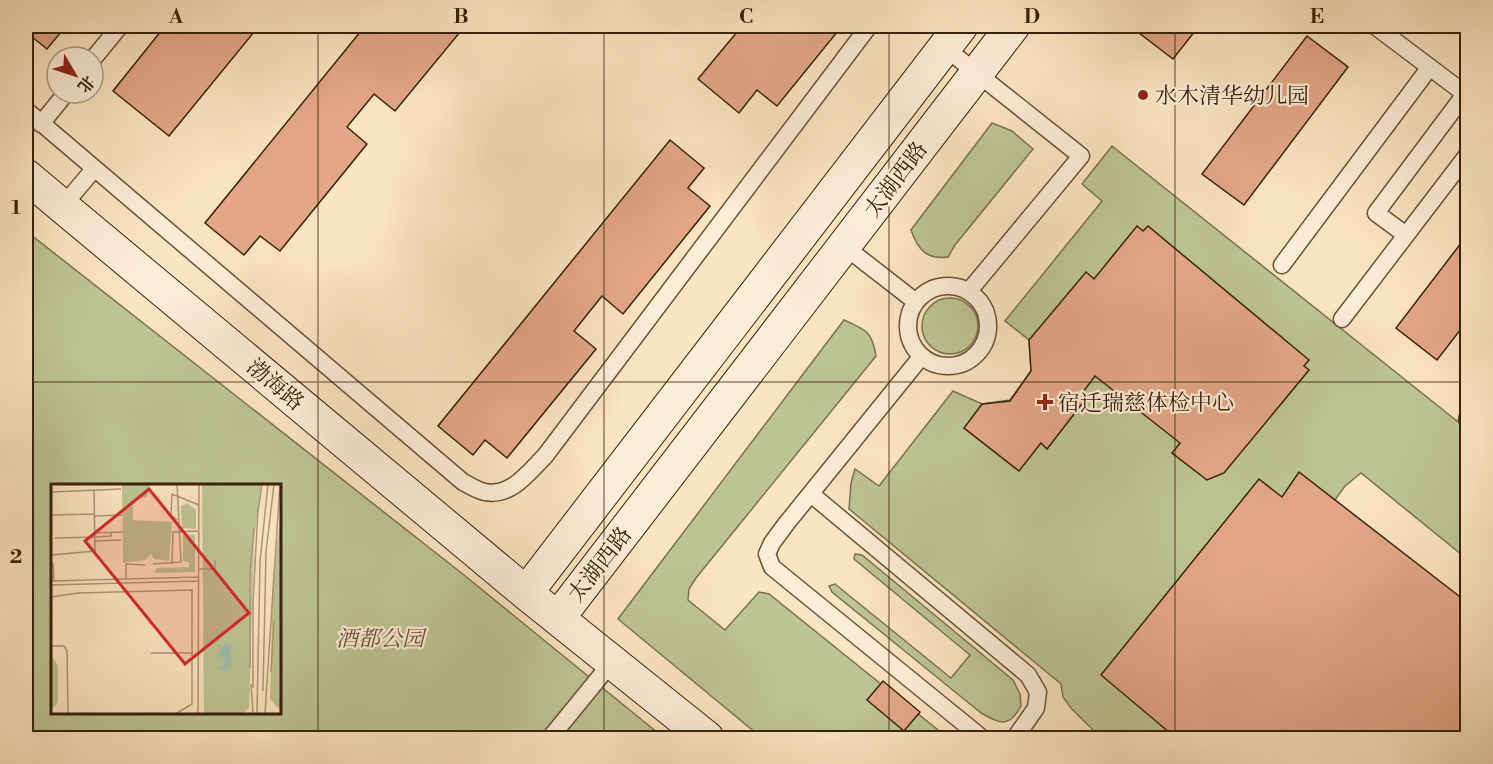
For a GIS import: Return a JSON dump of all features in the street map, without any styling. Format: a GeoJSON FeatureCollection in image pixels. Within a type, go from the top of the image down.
{"type":"FeatureCollection","features":[{"type":"Feature","properties":{"kind":"street","name":"太湖西路"},"geometry":{"type":"LineString","coordinates":[[952,36],[526,593],[558,618],[1012,26]]}},
{"type":"Feature","properties":{"kind":"street","name":"渤海路"},"geometry":{"type":"LineString","coordinates":[[26,176],[526,593]]}},
{"type":"Feature","properties":{"kind":"street"},"geometry":{"type":"LineString","coordinates":[[558,618],[707,738]]}},
{"type":"Feature","properties":{"kind":"lane"},"geometry":{"type":"LineString","coordinates":[[104,45],[120,26]]}},
{"type":"Feature","properties":{"kind":"lane"},"geometry":{"type":"LineString","coordinates":[[26,110],[463,482],[484,492],[504,492],[515,486],[545,456],[868,26]]}},
{"type":"Feature","properties":{"kind":"lane"},"geometry":{"type":"LineString","coordinates":[[1375,26],[1465,90],[1376,213],[1406,235]]}},
{"type":"Feature","properties":{"kind":"lane"},"geometry":{"type":"LineString","coordinates":[[952,36],[976,73],[1081,156],[969,291]]}},
{"type":"Feature","properties":{"kind":"lane"},"geometry":{"type":"LineString","coordinates":[[1282,265],[1430,67]]}},
{"type":"Feature","properties":{"kind":"lane"},"geometry":{"type":"LineString","coordinates":[[41,123],[56,105]]}},
{"type":"Feature","properties":{"kind":"lane"},"geometry":{"type":"LineString","coordinates":[[1342,320],[1467,154]]}},
{"type":"Feature","properties":{"kind":"lane"},"geometry":{"type":"LineString","coordinates":[[62,207],[94,169]]}},
{"type":"Feature","properties":{"kind":"lane"},"geometry":{"type":"LineString","coordinates":[[844,246],[916,302]]}},
{"type":"Feature","properties":{"kind":"lane"},"geometry":{"type":"LineString","coordinates":[[943,286],[956,286],[969,291],[980,300],[987,312],[989,325],[987,339],[981,351],[958,366],[945,367],[932,364],[921,357],[908,334],[908,321],[916,302],[930,290],[943,286]]}},
{"type":"Feature","properties":{"kind":"lane"},"geometry":{"type":"LineString","coordinates":[[921,357],[772,543],[767,554],[772,567],[982,738]]}},
{"type":"Feature","properties":{"kind":"lane"},"geometry":{"type":"LineString","coordinates":[[811,494],[1028,675],[1038,692],[1036,708],[1015,738]]}},
{"type":"Feature","properties":{"kind":"lane"},"geometry":{"type":"LineString","coordinates":[[550,738],[612,662]]}},
{"type":"Feature","properties":{"kind":"green space"},"geometry":{"type":"Polygon","coordinates":[[[992,123],[1012,131],[1033,149],[955,245],[948,257],[929,255],[920,248],[911,230],[992,123]]]}},
{"type":"Feature","properties":{"kind":"green space"},"geometry":{"type":"Polygon","coordinates":[[[1112,146],[1467,429],[1467,559],[1361,473],[1345,486],[1179,718],[1157,738],[1105,738],[1096,733],[1063,697],[1061,684],[849,509],[851,483],[855,469],[879,486],[953,391],[982,404],[1010,400],[1031,371],[1029,340],[1005,321],[1102,201],[1082,184],[1112,146]]]}},
{"type":"Feature","properties":{"kind":"green space","name":"酒都公园"},"geometry":{"type":"Polygon","coordinates":[[[26,231],[464,575],[664,738],[26,738],[26,231]]]}},
{"type":"Feature","properties":{"kind":"green space"},"geometry":{"type":"Polygon","coordinates":[[[950,298],[961,300],[970,306],[976,315],[978,326],[976,337],[970,346],[961,352],[950,354],[939,352],[930,346],[924,337],[922,326],[924,315],[930,306],[939,300],[950,298]]]}},
{"type":"Feature","properties":{"kind":"green space"},"geometry":{"type":"Polygon","coordinates":[[[844,320],[870,336],[876,356],[696,578],[689,589],[688,600],[725,630],[759,592],[769,594],[948,738],[762,738],[618,619],[844,320]]]}},
{"type":"Feature","properties":{"kind":"green space"},"geometry":{"type":"Polygon","coordinates":[[[855,554],[862,555],[1013,680],[1020,694],[1021,706],[1012,718],[1004,722],[981,713],[832,592],[829,586],[835,584],[951,678],[970,655],[854,559],[855,554]]]}},
{"type":"Feature","properties":{"kind":"building"},"geometry":{"type":"Polygon","coordinates":[[[26,26],[66,26],[50,45],[45,45],[45,47],[26,32],[26,26]]]}},
{"type":"Feature","properties":{"kind":"building"},"geometry":{"type":"Polygon","coordinates":[[[165,26],[259,26],[169,136],[113,91],[165,26]]]}},
{"type":"Feature","properties":{"kind":"building"},"geometry":{"type":"Polygon","coordinates":[[[365,26],[465,26],[395,111],[374,94],[347,127],[367,144],[280,251],[260,236],[244,255],[205,223],[365,26]]]}},
{"type":"Feature","properties":{"kind":"building"},"geometry":{"type":"Polygon","coordinates":[[[742,26],[842,26],[777,106],[757,90],[739,113],[698,79],[742,26]]]}},
{"type":"Feature","properties":{"kind":"building"},"geometry":{"type":"Polygon","coordinates":[[[1130,26],[1199,26],[1173,59],[1130,26]]]}},
{"type":"Feature","properties":{"kind":"building"},"geometry":{"type":"Polygon","coordinates":[[[1307,36],[1348,67],[1244,205],[1202,174],[1307,36]]]}},
{"type":"Feature","properties":{"kind":"building"},"geometry":{"type":"Polygon","coordinates":[[[670,140],[704,168],[688,188],[710,206],[623,314],[602,296],[574,331],[596,349],[507,458],[485,440],[473,455],[438,426],[670,140]]]}},
{"type":"Feature","properties":{"kind":"building"},"geometry":{"type":"Polygon","coordinates":[[[1137,226],[1143,231],[1148,226],[1309,360],[1304,366],[1309,370],[1224,473],[1207,480],[1172,453],[1180,443],[1095,376],[1083,392],[1088,396],[1047,449],[1041,443],[1019,471],[964,428],[982,404],[1010,401],[1031,371],[1029,340],[1086,272],[1094,279],[1137,226]]]}},
{"type":"Feature","properties":{"kind":"building"},"geometry":{"type":"Polygon","coordinates":[[[1468,234],[1468,320],[1437,360],[1396,328],[1468,234]]]}},
{"type":"Feature","properties":{"kind":"building"},"geometry":{"type":"Polygon","coordinates":[[[1299,472],[1468,603],[1468,738],[1196,738],[1194,736],[1193,738],[1176,738],[1101,675],[1259,479],[1282,497],[1299,472]]]}},
{"type":"Feature","properties":{"kind":"building"},"geometry":{"type":"Polygon","coordinates":[[[883,681],[920,712],[904,731],[867,700],[883,681]]]}},
{"type":"Feature","properties":{"kind":"place","name":"水木清华幼儿园"},"geometry":{"type":"Point","coordinates":[1143,95]}},
{"type":"Feature","properties":{"kind":"place","name":"宿迁瑞慈体检中心"},"geometry":{"type":"Point","coordinates":[1045,402]}}]}
